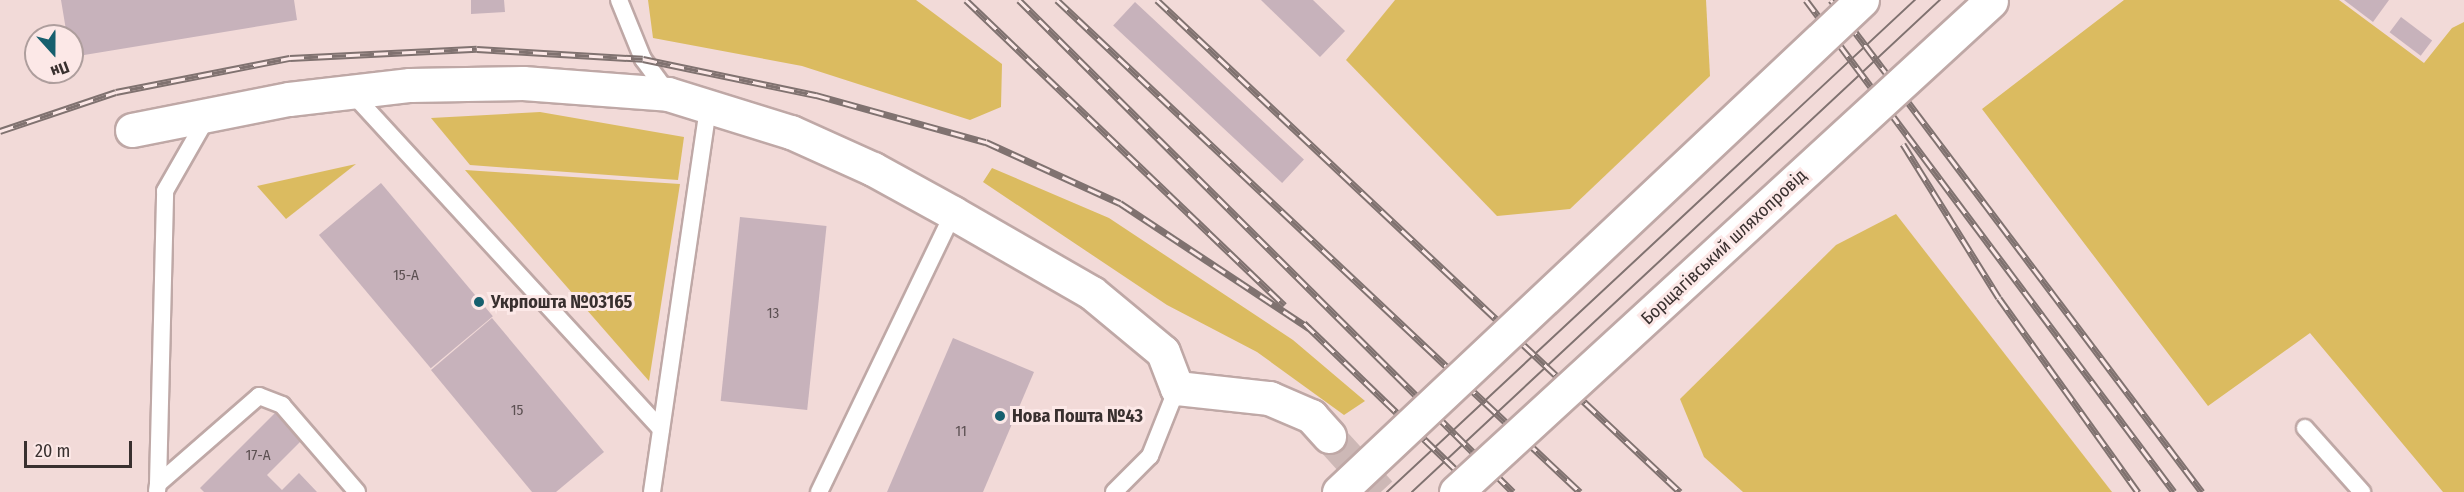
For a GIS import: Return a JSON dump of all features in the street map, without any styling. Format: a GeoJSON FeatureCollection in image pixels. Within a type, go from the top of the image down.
{"type":"FeatureCollection","features":[{"type":"Feature","properties":{"kind":"main road"},"geometry":{"type":"LineString","coordinates":[[1340,492],[1862,0]]}},
{"type":"Feature","properties":{"kind":"main road","name":"Борщагівський шляхопровід"},"geometry":{"type":"LineString","coordinates":[[1456,492],[1991,1]]}},
{"type":"Feature","properties":{"kind":"main road"},"geometry":{"type":"LineString","coordinates":[[132,130],[289,99],[410,85],[523,83],[668,94],[791,132],[873,169],[1092,294],[1163,352],[1177,388],[1269,398],[1311,416],[1329,436]]}},
{"type":"Feature","properties":{"kind":"lane"},"geometry":{"type":"LineString","coordinates":[[619,0],[643,59],[668,94]]}},
{"type":"Feature","properties":{"kind":"lane"},"geometry":{"type":"LineString","coordinates":[[351,92],[662,429]]}},
{"type":"Feature","properties":{"kind":"lane"},"geometry":{"type":"LineString","coordinates":[[652,492],[708,106]]}},
{"type":"Feature","properties":{"kind":"lane"},"geometry":{"type":"LineString","coordinates":[[158,488],[165,191],[208,115]]}},
{"type":"Feature","properties":{"kind":"lane"},"geometry":{"type":"LineString","coordinates":[[819,492],[953,213]]}},
{"type":"Feature","properties":{"kind":"lane"},"geometry":{"type":"LineString","coordinates":[[1114,492],[1150,456],[1177,388]]}},
{"type":"Feature","properties":{"kind":"lane"},"geometry":{"type":"LineString","coordinates":[[158,488],[259,396],[282,405],[357,492]]}},
{"type":"Feature","properties":{"kind":"lane"},"geometry":{"type":"LineString","coordinates":[[2305,428],[2362,492]]}},
{"type":"Feature","properties":{"kind":"shaded area"},"geometry":{"type":"Polygon","coordinates":[[[648,0],[916,0],[1002,64],[1001,107],[970,120],[802,66],[653,38],[648,0]]]}},
{"type":"Feature","properties":{"kind":"shaded area"},"geometry":{"type":"Polygon","coordinates":[[[1395,0],[1706,0],[1710,76],[1570,209],[1497,216],[1346,60],[1395,0]]]}},
{"type":"Feature","properties":{"kind":"shaded area"},"geometry":{"type":"Polygon","coordinates":[[[2124,0],[2339,0],[2424,63],[2452,28],[2464,22],[2464,492],[2443,492],[2310,333],[2208,406],[1982,109],[2124,0]]]}},
{"type":"Feature","properties":{"kind":"shaded area"},"geometry":{"type":"Polygon","coordinates":[[[540,112],[684,137],[678,180],[470,165],[431,118],[540,112]]]}},
{"type":"Feature","properties":{"kind":"shaded area"},"geometry":{"type":"Polygon","coordinates":[[[356,164],[286,219],[257,186],[356,164]]]}},
{"type":"Feature","properties":{"kind":"shaded area"},"geometry":{"type":"Polygon","coordinates":[[[992,168],[1109,218],[1293,340],[1365,401],[1344,415],[1257,352],[1167,305],[983,182],[992,168]]]}},
{"type":"Feature","properties":{"kind":"shaded area"},"geometry":{"type":"Polygon","coordinates":[[[465,170],[680,184],[649,381],[634,364],[465,170]]]}},
{"type":"Feature","properties":{"kind":"shaded area"},"geometry":{"type":"Polygon","coordinates":[[[1896,214],[2112,492],[1743,492],[1704,457],[1680,399],[1836,245],[1896,214]]]}},
{"type":"Feature","properties":{"kind":"building"},"geometry":{"type":"Polygon","coordinates":[[[61,0],[294,0],[297,20],[84,55],[84,24],[65,24],[61,0]]]}},
{"type":"Feature","properties":{"kind":"building"},"geometry":{"type":"Polygon","coordinates":[[[471,0],[504,0],[505,12],[471,14],[471,0]]]}},
{"type":"Feature","properties":{"kind":"building"},"geometry":{"type":"Polygon","coordinates":[[[1261,0],[1313,0],[1345,31],[1320,57],[1261,0]]]}},
{"type":"Feature","properties":{"kind":"building"},"geometry":{"type":"Polygon","coordinates":[[[2344,0],[2389,0],[2373,22],[2344,0]]]}},
{"type":"Feature","properties":{"kind":"building"},"geometry":{"type":"Polygon","coordinates":[[[1135,2],[1304,160],[1282,183],[1113,25],[1135,2]]]}},
{"type":"Feature","properties":{"kind":"building"},"geometry":{"type":"Polygon","coordinates":[[[2401,17],[2432,40],[2421,56],[2390,32],[2401,17]]]}},
{"type":"Feature","properties":{"kind":"building"},"geometry":{"type":"Polygon","coordinates":[[[381,183],[493,316],[431,368],[319,235],[381,183]]]}},
{"type":"Feature","properties":{"kind":"building"},"geometry":{"type":"Polygon","coordinates":[[[740,217],[827,226],[807,410],[721,401],[740,217]]]}},
{"type":"Feature","properties":{"kind":"building"},"geometry":{"type":"Polygon","coordinates":[[[492,318],[604,452],[556,492],[532,492],[431,370],[492,318]]]}},
{"type":"Feature","properties":{"kind":"building"},"geometry":{"type":"Polygon","coordinates":[[[953,338],[1034,372],[983,492],[887,492],[953,338]]]}},
{"type":"Feature","properties":{"kind":"building"},"geometry":{"type":"Polygon","coordinates":[[[276,412],[303,439],[267,475],[282,490],[299,473],[317,492],[204,492],[200,488],[276,412]]]}},
{"type":"Feature","properties":{"kind":"tunnel"},"geometry":{"type":"LineString","coordinates":[[1329,436],[1380,492]]}},
{"type":"Feature","properties":{"kind":"tram line"},"geometry":{"type":"LineString","coordinates":[[1387,492],[1915,0]]}},
{"type":"Feature","properties":{"kind":"tram line"},"geometry":{"type":"LineString","coordinates":[[1412,492],[1940,0]]}},
{"type":"Feature","properties":{"kind":"railway"},"geometry":{"type":"LineString","coordinates":[[966,0],[1284,305]]}},
{"type":"Feature","properties":{"kind":"railway"},"geometry":{"type":"LineString","coordinates":[[1019,0],[1513,492]]}},
{"type":"Feature","properties":{"kind":"railway"},"geometry":{"type":"LineString","coordinates":[[1057,0],[1580,492]]}},
{"type":"Feature","properties":{"kind":"railway"},"geometry":{"type":"LineString","coordinates":[[1157,0],[1680,492]]}},
{"type":"Feature","properties":{"kind":"railway"},"geometry":{"type":"LineString","coordinates":[[1806,0],[2174,492]]}},
{"type":"Feature","properties":{"kind":"railway"},"geometry":{"type":"LineString","coordinates":[[1831,0],[2202,492]]}},
{"type":"Feature","properties":{"kind":"railway"},"geometry":{"type":"LineString","coordinates":[[0,131],[116,92],[290,58],[477,49],[643,59],[816,95],[986,142],[1120,203],[1309,328]]}},
{"type":"Feature","properties":{"kind":"railway"},"geometry":{"type":"LineString","coordinates":[[1903,144],[1999,298],[2138,492]]}},
{"type":"Feature","properties":{"kind":"railway"},"geometry":{"type":"LineString","coordinates":[[1304,323],[1479,492]]}},
{"type":"Feature","properties":{"kind":"place","name":"Укрпошта №03165"},"geometry":{"type":"Point","coordinates":[479,302]}},
{"type":"Feature","properties":{"kind":"place","name":"Нова Пошта №43"},"geometry":{"type":"Point","coordinates":[1000,416]}}]}
